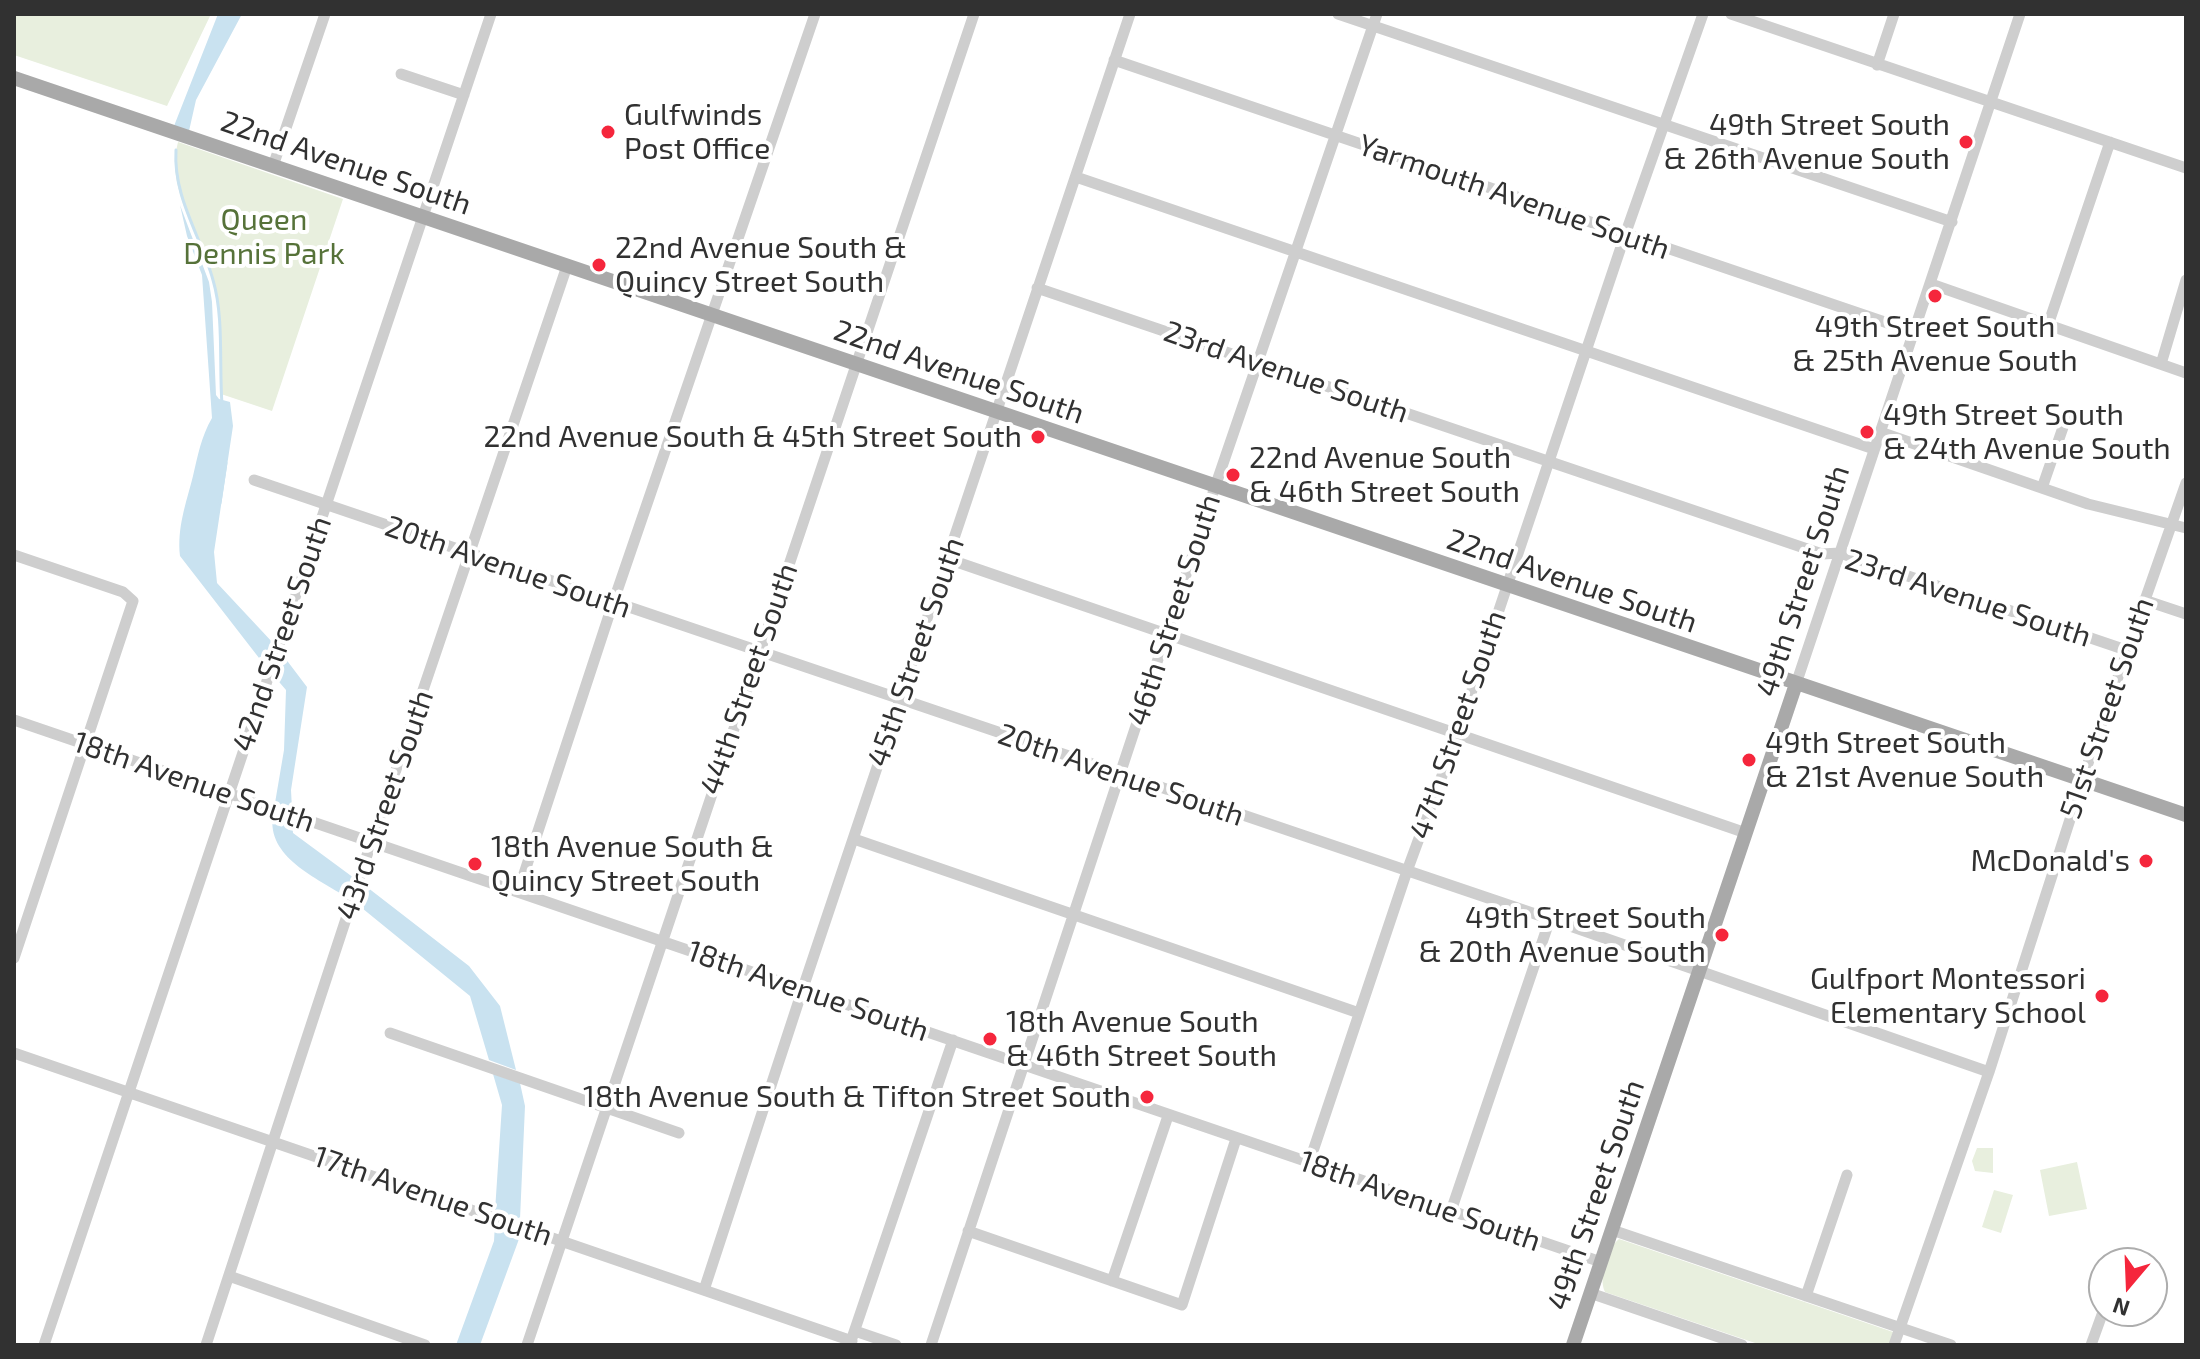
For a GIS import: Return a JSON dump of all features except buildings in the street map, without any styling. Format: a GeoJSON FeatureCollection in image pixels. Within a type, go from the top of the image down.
{"type":"FeatureCollection","features":[{"type":"Feature","properties":{"kind":"main road","name":"22nd Avenue South"},"geometry":{"type":"LineString","coordinates":[[14,78],[2186,815]]}},
{"type":"Feature","properties":{"kind":"main road","name":"49th Street South"},"geometry":{"type":"LineString","coordinates":[[1573,1345],[1796,684]]}},
{"type":"Feature","properties":{"kind":"street"},"geometry":{"type":"LineString","coordinates":[[273,166],[325,14]]}},
{"type":"Feature","properties":{"kind":"street","name":"42nd Street South"},"geometry":{"type":"LineString","coordinates":[[44,1345],[491,14]]}},
{"type":"Feature","properties":{"kind":"street"},"geometry":{"type":"LineString","coordinates":[[518,892],[613,603],[815,14]]}},
{"type":"Feature","properties":{"kind":"street","name":"44th Street South"},"geometry":{"type":"LineString","coordinates":[[527,1345],[660,940],[974,14]]}},
{"type":"Feature","properties":{"kind":"street","name":"45th Street South"},"geometry":{"type":"LineString","coordinates":[[704,1290],[1130,14]]}},
{"type":"Feature","properties":{"kind":"street"},"geometry":{"type":"LineString","coordinates":[[1338,14],[1952,222]]}},
{"type":"Feature","properties":{"kind":"street","name":"46th Street South"},"geometry":{"type":"LineString","coordinates":[[931,1345],[1215,487],[1377,14]]}},
{"type":"Feature","properties":{"kind":"street","name":"47th Street South"},"geometry":{"type":"LineString","coordinates":[[1309,1163],[1703,14]]}},
{"type":"Feature","properties":{"kind":"street"},"geometry":{"type":"LineString","coordinates":[[1731,14],[1760,19],[1877,65],[2186,168]]}},
{"type":"Feature","properties":{"kind":"street"},"geometry":{"type":"LineString","coordinates":[[1877,65],[1894,14]]}},
{"type":"Feature","properties":{"kind":"street","name":"49th Street South"},"geometry":{"type":"LineString","coordinates":[[1796,684],[2020,14]]}},
{"type":"Feature","properties":{"kind":"street","name":"Yarmouth Avenue South"},"geometry":{"type":"LineString","coordinates":[[1114,60],[1914,332]]}},
{"type":"Feature","properties":{"kind":"street"},"geometry":{"type":"LineString","coordinates":[[401,74],[464,95]]}},
{"type":"Feature","properties":{"kind":"street"},"geometry":{"type":"LineString","coordinates":[[2048,325],[2110,142]]}},
{"type":"Feature","properties":{"kind":"street"},"geometry":{"type":"LineString","coordinates":[[1076,177],[1874,449]]}},
{"type":"Feature","properties":{"kind":"street","name":"43rd Street South"},"geometry":{"type":"LineString","coordinates":[[206,1345],[567,266]]}},
{"type":"Feature","properties":{"kind":"street"},"geometry":{"type":"LineString","coordinates":[[2161,364],[2186,280]]}},
{"type":"Feature","properties":{"kind":"street"},"geometry":{"type":"LineString","coordinates":[[1931,284],[2186,373]]}},
{"type":"Feature","properties":{"kind":"street","name":"23rd Avenue South"},"geometry":{"type":"LineString","coordinates":[[1037,288],[1822,554],[1840,553],[2126,650]]}},
{"type":"Feature","properties":{"kind":"street"},"geometry":{"type":"LineString","coordinates":[[2042,488],[2068,413]]}},
{"type":"Feature","properties":{"kind":"street"},"geometry":{"type":"LineString","coordinates":[[1880,432],[2088,504],[2186,528]]}},
{"type":"Feature","properties":{"kind":"street","name":"20th Avenue South"},"geometry":{"type":"LineString","coordinates":[[254,480],[1550,919],[1989,1072]]}},
{"type":"Feature","properties":{"kind":"street","name":"51st Street South"},"geometry":{"type":"LineString","coordinates":[[1894,1345],[1989,1072],[2126,650],[2186,483]]}},
{"type":"Feature","properties":{"kind":"street"},"geometry":{"type":"LineString","coordinates":[[14,555],[123,592],[133,601],[14,958]]}},
{"type":"Feature","properties":{"kind":"street"},"geometry":{"type":"LineString","coordinates":[[948,559],[1746,833]]}},
{"type":"Feature","properties":{"kind":"street"},"geometry":{"type":"LineString","coordinates":[[2144,600],[2186,614]]}},
{"type":"Feature","properties":{"kind":"street","name":"18th Avenue South"},"geometry":{"type":"LineString","coordinates":[[14,720],[1601,1262]]}},
{"type":"Feature","properties":{"kind":"street"},"geometry":{"type":"LineString","coordinates":[[854,839],[1359,1013]]}},
{"type":"Feature","properties":{"kind":"street"},"geometry":{"type":"LineString","coordinates":[[1451,1211],[1550,919]]}},
{"type":"Feature","properties":{"kind":"street"},"geometry":{"type":"LineString","coordinates":[[390,1033],[679,1133]]}},
{"type":"Feature","properties":{"kind":"street"},"geometry":{"type":"LineString","coordinates":[[852,1339],[953,1040]]}},
{"type":"Feature","properties":{"kind":"street","name":"17th Avenue South"},"geometry":{"type":"LineString","coordinates":[[14,1053],[852,1339],[896,1345]]}},
{"type":"Feature","properties":{"kind":"street"},"geometry":{"type":"LineString","coordinates":[[1112,1281],[1168,1116]]}},
{"type":"Feature","properties":{"kind":"street"},"geometry":{"type":"LineString","coordinates":[[968,1231],[1182,1305],[1236,1139]]}},
{"type":"Feature","properties":{"kind":"street"},"geometry":{"type":"LineString","coordinates":[[1806,1296],[1847,1175]]}},
{"type":"Feature","properties":{"kind":"street"},"geometry":{"type":"LineString","coordinates":[[1612,1230],[1951,1345]]}},
{"type":"Feature","properties":{"kind":"street"},"geometry":{"type":"LineString","coordinates":[[229,1276],[425,1345]]}},
{"type":"Feature","properties":{"kind":"street"},"geometry":{"type":"LineString","coordinates":[[1590,1293],[1742,1345]]}},
{"type":"Feature","properties":{"kind":"green space"},"geometry":{"type":"Polygon","coordinates":[[[14,14],[211,14],[167,106],[14,55],[14,14]]]}},
{"type":"Feature","properties":{"kind":"green space","name":"Queen Dennis Park"},"geometry":{"type":"Polygon","coordinates":[[[178,142],[343,199],[272,411],[221,394],[217,297],[209,266],[176,178],[178,142]]]}},
{"type":"Feature","properties":{"kind":"green space"},"geometry":{"type":"Polygon","coordinates":[[[1977,1148],[1993,1148],[1993,1173],[1975,1171],[1972,1161],[1977,1148]]]}},
{"type":"Feature","properties":{"kind":"green space"},"geometry":{"type":"Polygon","coordinates":[[[2077,1162],[2087,1209],[2049,1216],[2040,1170],[2077,1162]]]}},
{"type":"Feature","properties":{"kind":"green space"},"geometry":{"type":"Polygon","coordinates":[[[1994,1190],[2013,1195],[2001,1233],[1982,1227],[1994,1190]]]}},
{"type":"Feature","properties":{"kind":"green space"},"geometry":{"type":"Polygon","coordinates":[[[1619,1239],[1893,1332],[1889,1345],[1761,1345],[1605,1292],[1605,1264],[1619,1239]]]}},
{"type":"Feature","properties":{"kind":"water"},"geometry":{"type":"Polygon","coordinates":[[[218,14],[242,14],[196,100],[189,131],[174,126],[218,14]]]}},
{"type":"Feature","properties":{"kind":"water"},"geometry":{"type":"Polygon","coordinates":[[[180,205],[209,282],[216,395],[230,402],[233,426],[214,552],[217,583],[274,644],[266,667],[180,556],[183,516],[200,446],[212,418],[202,275],[187,236],[180,205]]]}},
{"type":"Feature","properties":{"kind":"water"},"geometry":{"type":"Polygon","coordinates":[[[282,654],[307,687],[291,790],[292,809],[275,803],[284,750],[286,690],[274,676],[282,654]]]}},
{"type":"Feature","properties":{"kind":"water"},"geometry":{"type":"Polygon","coordinates":[[[273,815],[292,821],[293,833],[354,878],[348,898],[296,865],[285,854],[273,830],[273,815]]]}},
{"type":"Feature","properties":{"kind":"water"},"geometry":{"type":"Polygon","coordinates":[[[363,884],[469,966],[500,1006],[516,1070],[489,1060],[470,996],[357,904],[363,884]]]}},
{"type":"Feature","properties":{"kind":"water"},"geometry":{"type":"Polygon","coordinates":[[[493,1074],[520,1083],[525,1106],[520,1219],[495,1211],[502,1105],[493,1074]]]}},
{"type":"Feature","properties":{"kind":"water"},"geometry":{"type":"Polygon","coordinates":[[[495,1223],[520,1232],[519,1239],[480,1345],[456,1345],[494,1241],[495,1223]]]}},
{"type":"Feature","properties":{"kind":"waterway"},"geometry":{"type":"LineString","coordinates":[[176,150],[176,168],[183,201],[208,264],[216,294],[222,404]]}},
{"type":"Feature","properties":{"kind":"waterway"},"geometry":{"type":"LineString","coordinates":[[220,503],[226,463]]}},
{"type":"Feature","properties":{"kind":"place","name":"Gulfwinds Post Office"},"geometry":{"type":"Point","coordinates":[608,132]}},
{"type":"Feature","properties":{"kind":"place","name":"49th Street South & 26th Avenue South"},"geometry":{"type":"Point","coordinates":[1966,142]}},
{"type":"Feature","properties":{"kind":"place","name":"22nd Avenue South & Quincy Street South"},"geometry":{"type":"Point","coordinates":[599,265]}},
{"type":"Feature","properties":{"kind":"place","name":"49th Street South & 25th Avenue South"},"geometry":{"type":"Point","coordinates":[1935,296]}},
{"type":"Feature","properties":{"kind":"place","name":"49th Street South & 24th Avenue South"},"geometry":{"type":"Point","coordinates":[1867,432]}},
{"type":"Feature","properties":{"kind":"place","name":"22nd Avenue South & 45th Street South"},"geometry":{"type":"Point","coordinates":[1038,437]}},
{"type":"Feature","properties":{"kind":"place","name":"22nd Avenue South & 46th Street South"},"geometry":{"type":"Point","coordinates":[1233,475]}},
{"type":"Feature","properties":{"kind":"place","name":"49th Street South & 21st Avenue South"},"geometry":{"type":"Point","coordinates":[1749,760]}},
{"type":"Feature","properties":{"kind":"place","name":"McDonald's"},"geometry":{"type":"Point","coordinates":[2146,861]}},
{"type":"Feature","properties":{"kind":"place","name":"18th Avenue South & Quincy Street South"},"geometry":{"type":"Point","coordinates":[475,864]}},
{"type":"Feature","properties":{"kind":"place","name":"49th Street South & 20th Avenue South"},"geometry":{"type":"Point","coordinates":[1722,935]}},
{"type":"Feature","properties":{"kind":"place","name":"Gulfport Montessori Elementary School"},"geometry":{"type":"Point","coordinates":[2102,996]}},
{"type":"Feature","properties":{"kind":"place","name":"18th Avenue South & 46th Street South"},"geometry":{"type":"Point","coordinates":[990,1039]}},
{"type":"Feature","properties":{"kind":"place","name":"18th Avenue South & Tifton Street South"},"geometry":{"type":"Point","coordinates":[1147,1097]}}]}
